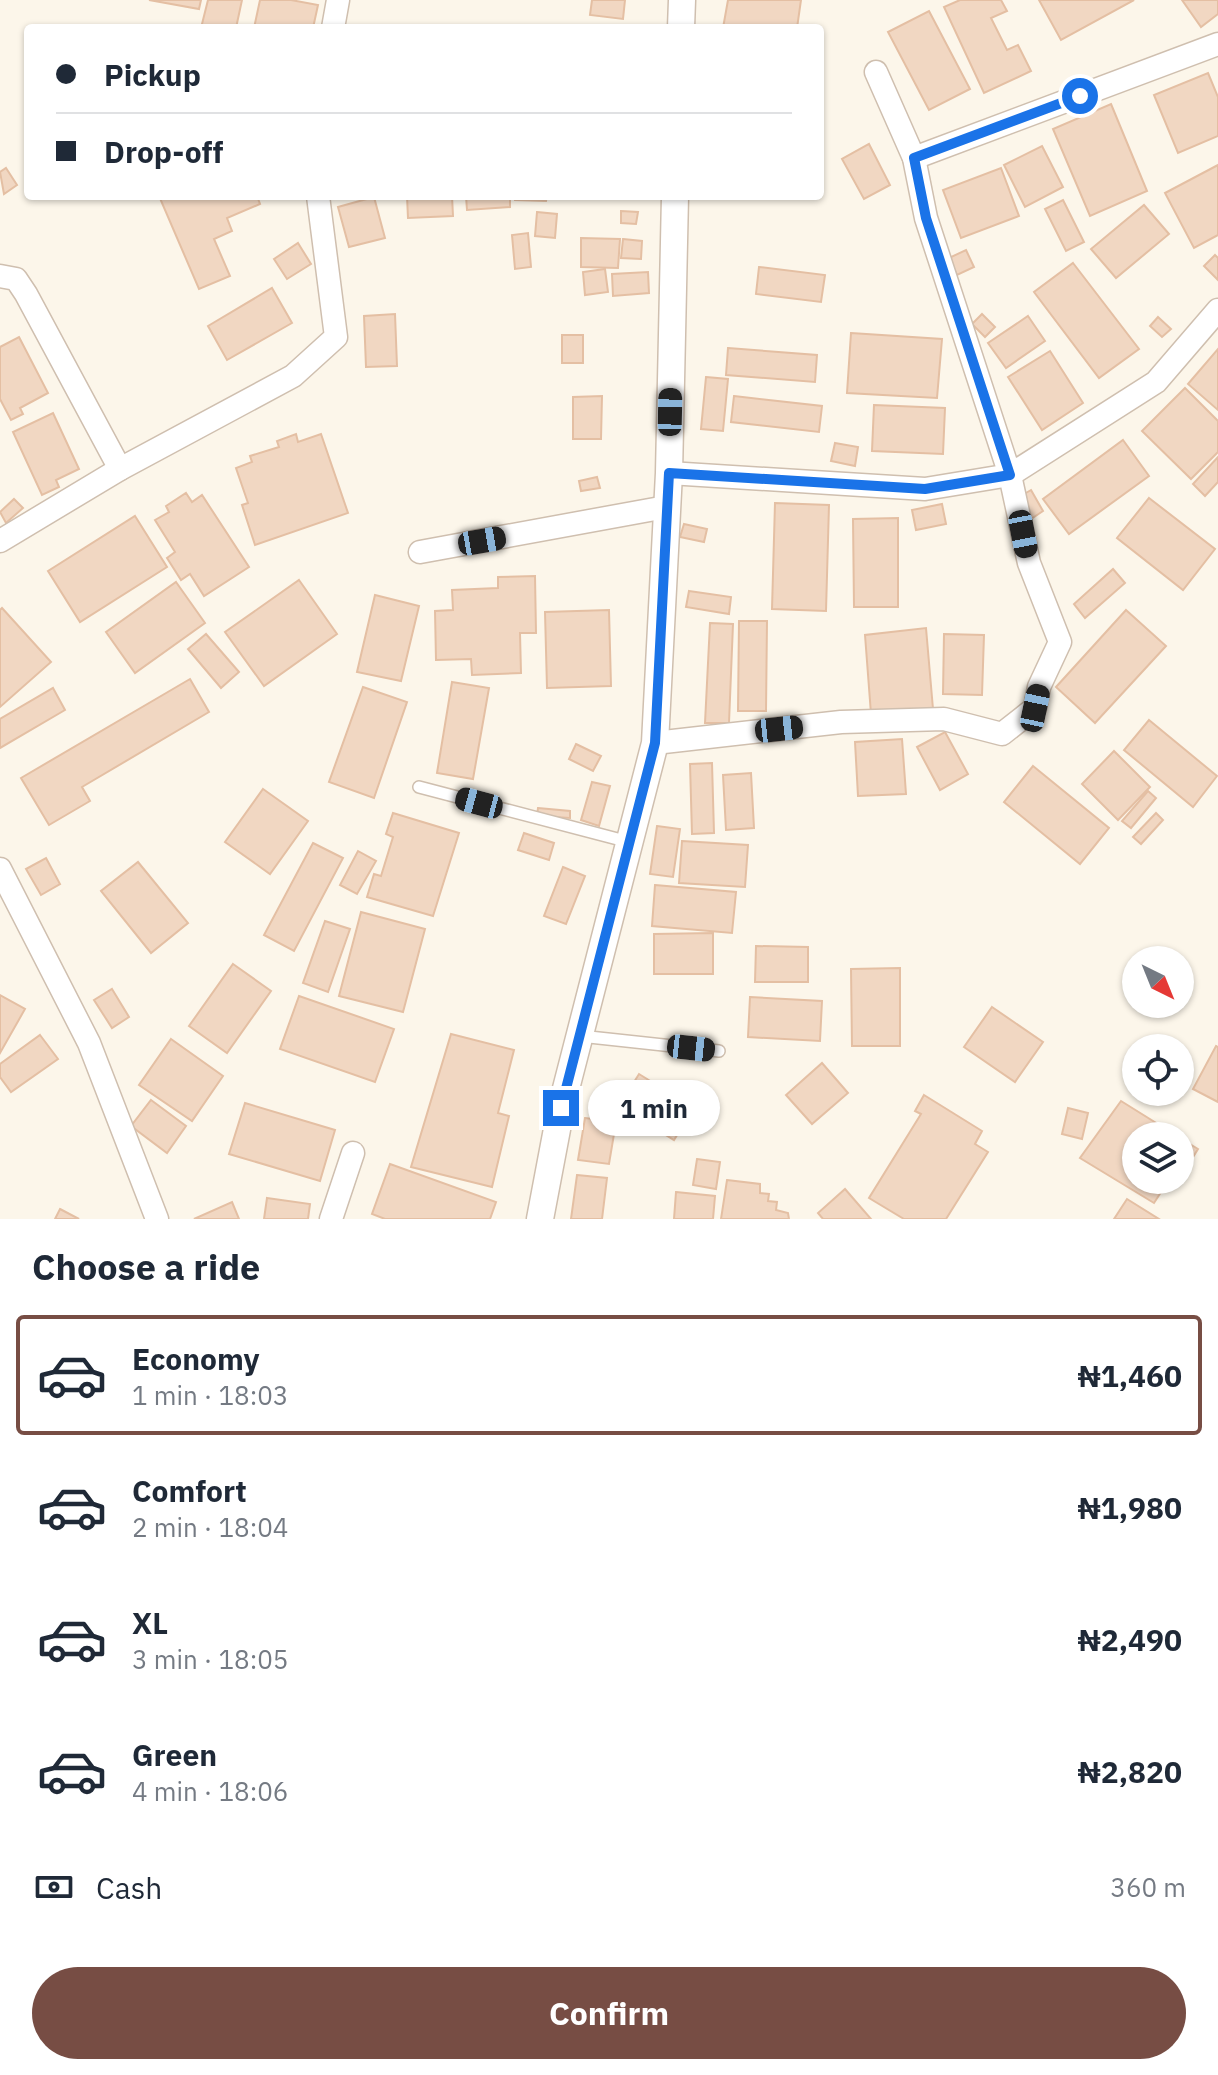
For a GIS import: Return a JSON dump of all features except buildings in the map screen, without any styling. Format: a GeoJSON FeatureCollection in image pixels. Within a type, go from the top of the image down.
{"type":"FeatureCollection","features":[{"type":"Feature","properties":{"kind":"street"},"geometry":{"type":"LineString","coordinates":[[334,24],[338,0]]}},
{"type":"Feature","properties":{"kind":"street"},"geometry":{"type":"LineString","coordinates":[[681,24],[682,0]]}},
{"type":"Feature","properties":{"kind":"street"},"geometry":{"type":"LineString","coordinates":[[914,158],[1218,44]]}},
{"type":"Feature","properties":{"kind":"street"},"geometry":{"type":"LineString","coordinates":[[655,743],[841,722],[944,719],[1002,734],[1035,708],[1039,687],[1060,642],[1029,563],[1010,475],[926,218],[914,158],[876,72]]}},
{"type":"Feature","properties":{"kind":"street"},"geometry":{"type":"LineString","coordinates":[[0,541],[120,469],[293,376],[336,337],[319,200]]}},
{"type":"Feature","properties":{"kind":"street"},"geometry":{"type":"LineString","coordinates":[[540,1219],[580,1036],[655,743],[669,473],[675,200]]}},
{"type":"Feature","properties":{"kind":"street"},"geometry":{"type":"LineString","coordinates":[[0,276],[16,279],[26,294],[120,469]]}},
{"type":"Feature","properties":{"kind":"street"},"geometry":{"type":"LineString","coordinates":[[669,473],[925,489],[1010,475],[1156,382],[1218,310]]}},
{"type":"Feature","properties":{"kind":"street"},"geometry":{"type":"LineString","coordinates":[[420,552],[666,507]]}},
{"type":"Feature","properties":{"kind":"street"},"geometry":{"type":"LineString","coordinates":[[0,869],[89,1043],[157,1219]]}},
{"type":"Feature","properties":{"kind":"street"},"geometry":{"type":"LineString","coordinates":[[331,1219],[353,1153]]}},
{"type":"Feature","properties":{"kind":"lane"},"geometry":{"type":"LineString","coordinates":[[419,787],[629,842]]}},
{"type":"Feature","properties":{"kind":"lane"},"geometry":{"type":"LineString","coordinates":[[580,1036],[719,1051]]}},
{"type":"Feature","properties":{"kind":"route"},"geometry":{"type":"LineString","coordinates":[[561,1108],[655,743],[669,473],[925,489],[1010,475],[926,218],[914,158],[1080,96]]}}]}
